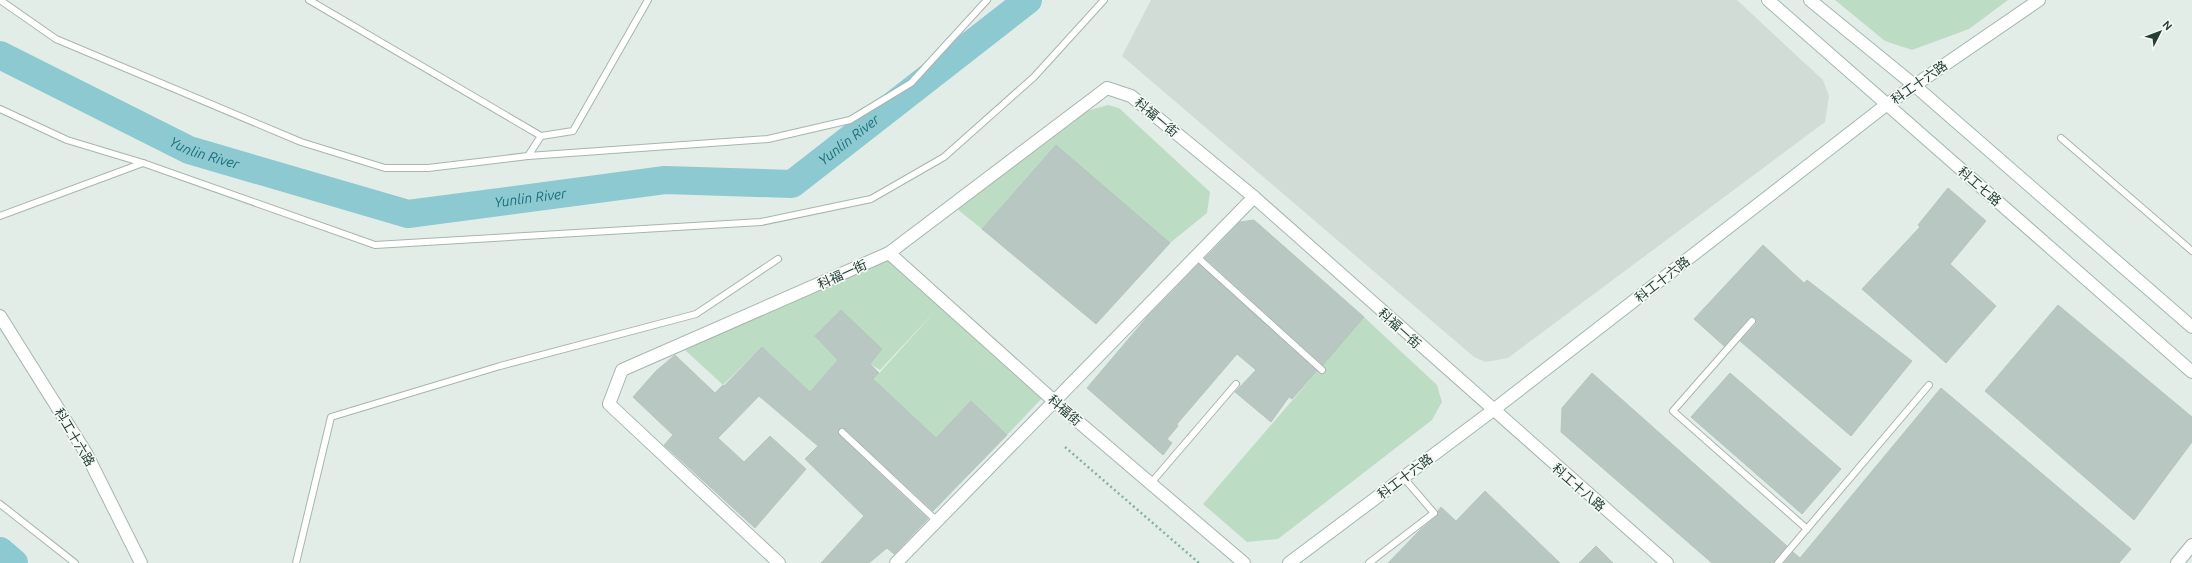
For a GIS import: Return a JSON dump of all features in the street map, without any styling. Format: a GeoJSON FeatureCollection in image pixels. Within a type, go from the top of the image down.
{"type":"FeatureCollection","features":[{"type":"Feature","properties":{"kind":"street","name":"科工七路"},"geometry":{"type":"LineString","coordinates":[[1768,0],[2192,372]]}},
{"type":"Feature","properties":{"kind":"street"},"geometry":{"type":"LineString","coordinates":[[1810,0],[1914,85],[2192,326]]}},
{"type":"Feature","properties":{"kind":"street","name":"科工十六路"},"geometry":{"type":"LineString","coordinates":[[1289,563],[1492,411],[1886,105],[2039,0]]}},
{"type":"Feature","properties":{"kind":"street","name":"科福一街"},"geometry":{"type":"LineString","coordinates":[[779,563],[609,404],[622,370],[889,253],[1107,88],[1131,96],[1254,197],[1492,411]]}},
{"type":"Feature","properties":{"kind":"street"},"geometry":{"type":"LineString","coordinates":[[896,563],[1254,197]]}},
{"type":"Feature","properties":{"kind":"street","name":"科福街"},"geometry":{"type":"LineString","coordinates":[[889,253],[1054,401],[1244,563]]}},
{"type":"Feature","properties":{"kind":"street","name":"科工十六路"},"geometry":{"type":"LineString","coordinates":[[0,316],[86,453],[141,563]]}},
{"type":"Feature","properties":{"kind":"street","name":"科工十八路"},"geometry":{"type":"LineString","coordinates":[[1492,411],[1660,560]]}},
{"type":"Feature","properties":{"kind":"street"},"geometry":{"type":"LineString","coordinates":[[2177,563],[2192,545]]}},
{"type":"Feature","properties":{"kind":"lane"},"geometry":{"type":"LineString","coordinates":[[0,0],[56,39],[301,142],[385,168],[428,168],[528,156],[768,139],[850,120],[911,83],[987,0]]}},
{"type":"Feature","properties":{"kind":"lane"},"geometry":{"type":"LineString","coordinates":[[309,0],[541,136],[573,131],[648,0]]}},
{"type":"Feature","properties":{"kind":"lane"},"geometry":{"type":"LineString","coordinates":[[0,109],[67,140],[143,164],[375,245],[761,222],[871,199],[944,157],[1034,77],[1104,0]]}},
{"type":"Feature","properties":{"kind":"lane"},"geometry":{"type":"LineString","coordinates":[[528,156],[541,136]]}},
{"type":"Feature","properties":{"kind":"lane"},"geometry":{"type":"LineString","coordinates":[[2062,138],[2192,251]]}},
{"type":"Feature","properties":{"kind":"lane"},"geometry":{"type":"LineString","coordinates":[[0,216],[143,164]]}},
{"type":"Feature","properties":{"kind":"lane"},"geometry":{"type":"LineString","coordinates":[[1196,256],[1322,370]]}},
{"type":"Feature","properties":{"kind":"lane"},"geometry":{"type":"LineString","coordinates":[[296,563],[331,417],[500,366],[696,314],[778,259]]}},
{"type":"Feature","properties":{"kind":"lane"},"geometry":{"type":"LineString","coordinates":[[1752,321],[1673,411],[1807,529]]}},
{"type":"Feature","properties":{"kind":"lane"},"geometry":{"type":"LineString","coordinates":[[1151,483],[1236,384]]}},
{"type":"Feature","properties":{"kind":"lane"},"geometry":{"type":"LineString","coordinates":[[1778,563],[1928,385]]}},
{"type":"Feature","properties":{"kind":"lane"},"geometry":{"type":"LineString","coordinates":[[842,432],[937,521]]}},
{"type":"Feature","properties":{"kind":"lane"},"geometry":{"type":"LineString","coordinates":[[1369,563],[1434,513],[1403,477]]}},
{"type":"Feature","properties":{"kind":"lane"},"geometry":{"type":"LineString","coordinates":[[0,504],[75,563]]}},
{"type":"Feature","properties":{"kind":"path"},"geometry":{"type":"LineString","coordinates":[[1065,447],[1199,563]]}},
{"type":"Feature","properties":{"kind":"shaded area"},"geometry":{"type":"Polygon","coordinates":[[[1151,0],[1737,0],[1823,80],[1829,96],[1825,122],[1508,358],[1485,362],[1474,357],[1122,56],[1151,0]]]}},
{"type":"Feature","properties":{"kind":"green space"},"geometry":{"type":"Polygon","coordinates":[[[1835,0],[2008,0],[1969,29],[1912,50],[1885,41],[1835,0]]]}},
{"type":"Feature","properties":{"kind":"green space"},"geometry":{"type":"Polygon","coordinates":[[[1108,105],[1119,108],[1210,192],[1207,213],[1170,243],[1056,145],[982,229],[957,209],[1079,113],[1108,105]]]}},
{"type":"Feature","properties":{"kind":"green space"},"geometry":{"type":"Polygon","coordinates":[[[889,253],[1046,394],[1007,435],[971,401],[936,438],[873,380],[938,308],[880,370],[870,364],[882,349],[842,311],[838,360],[810,392],[762,347],[723,385],[685,350],[889,253]]]}},
{"type":"Feature","properties":{"kind":"green space"},"geometry":{"type":"Polygon","coordinates":[[[1364,317],[1437,385],[1442,402],[1432,420],[1278,539],[1247,542],[1203,504],[1364,317]]]}},
{"type":"Feature","properties":{"kind":"building"},"geometry":{"type":"Polygon","coordinates":[[[1056,145],[1170,243],[1096,324],[982,229],[1056,145]]]}},
{"type":"Feature","properties":{"kind":"building"},"geometry":{"type":"Polygon","coordinates":[[[1948,188],[1986,221],[1950,264],[1996,306],[1946,363],[1862,289],[1920,227],[1918,225],[1948,188]]]}},
{"type":"Feature","properties":{"kind":"building"},"geometry":{"type":"Polygon","coordinates":[[[1254,220],[1364,317],[1323,365],[1205,258],[1240,222],[1254,220]]]}},
{"type":"Feature","properties":{"kind":"building"},"geometry":{"type":"Polygon","coordinates":[[[1763,245],[1804,283],[1807,280],[1912,361],[1851,436],[1740,341],[1756,324],[1755,317],[1749,318],[1724,346],[1694,319],[1763,245]]]}},
{"type":"Feature","properties":{"kind":"building"},"geometry":{"type":"Polygon","coordinates":[[[1199,264],[1317,371],[1292,399],[1289,397],[1271,422],[1235,392],[1256,370],[1237,354],[1177,424],[1178,426],[1167,439],[1172,443],[1163,455],[1087,388],[1148,316],[1199,264]]]}},
{"type":"Feature","properties":{"kind":"building"},"geometry":{"type":"Polygon","coordinates":[[[2058,305],[2192,417],[2192,442],[2134,520],[1985,391],[2058,305]]]}},
{"type":"Feature","properties":{"kind":"building"},"geometry":{"type":"Polygon","coordinates":[[[841,310],[882,349],[870,364],[879,373],[873,379],[936,438],[971,401],[1007,435],[933,511],[845,429],[839,429],[839,435],[928,519],[894,554],[887,548],[869,563],[821,563],[864,516],[805,459],[818,446],[759,396],[718,438],[744,462],[770,436],[806,469],[755,528],[664,445],[673,435],[633,397],[656,371],[675,355],[715,393],[723,385],[724,386],[762,347],[810,392],[838,360],[815,336],[841,310]]]}},
{"type":"Feature","properties":{"kind":"building"},"geometry":{"type":"Polygon","coordinates":[[[1592,373],[1787,546],[1774,563],[1712,563],[1561,432],[1562,408],[1592,373]]]}},
{"type":"Feature","properties":{"kind":"building"},"geometry":{"type":"Polygon","coordinates":[[[1730,373],[1841,469],[1802,514],[1691,417],[1730,373]]]}},
{"type":"Feature","properties":{"kind":"building"},"geometry":{"type":"Polygon","coordinates":[[[1941,388],[2131,549],[2119,563],[1784,563],[1793,552],[1800,558],[1941,388]]]}},
{"type":"Feature","properties":{"kind":"building"},"geometry":{"type":"Polygon","coordinates":[[[1485,491],[1560,563],[1388,563],[1420,530],[1437,516],[1441,507],[1456,521],[1485,491]]]}},
{"type":"Feature","properties":{"kind":"building"},"geometry":{"type":"Polygon","coordinates":[[[1596,546],[1613,563],[1579,563],[1596,546]]]}},
{"type":"Feature","properties":{"kind":"waterway","name":"Yunlin River"},"geometry":{"type":"LineString","coordinates":[[0,55],[189,150],[408,214],[665,180],[792,184],[1028,0]]}},
{"type":"Feature","properties":{"kind":"waterway"},"geometry":{"type":"LineString","coordinates":[[0,551],[14,563]]}}]}
